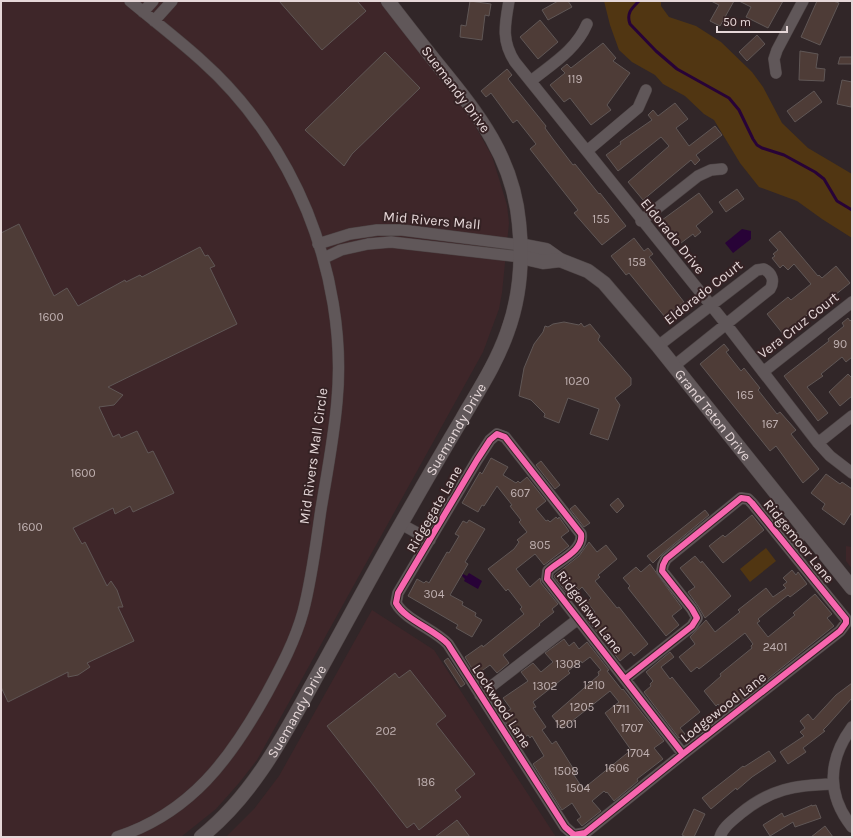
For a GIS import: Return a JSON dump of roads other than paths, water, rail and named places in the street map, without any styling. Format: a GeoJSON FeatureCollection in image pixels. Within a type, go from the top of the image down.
{"type":"FeatureCollection","features":[{"type":"Feature","properties":{"kind":"street","name":"Mid Rivers Mall Circle"},"geometry":{"type":"LineString","coordinates":[[117,837],[159,818],[200,788],[239,743],[284,662],[296,634],[307,594],[333,440],[337,400],[338,367],[337,336],[324,258],[307,211],[285,167],[253,117],[227,85],[203,61],[130,1]]}},
{"type":"Feature","properties":{"kind":"street"},"geometry":{"type":"LineString","coordinates":[[142,12],[153,1]]}},
{"type":"Feature","properties":{"kind":"street"},"geometry":{"type":"LineString","coordinates":[[154,21],[172,1]]}},
{"type":"Feature","properties":{"kind":"street","name":"Suemandy Drive"},"geometry":{"type":"LineString","coordinates":[[200,837],[216,825],[238,802],[268,763],[401,524],[479,391],[502,347],[520,290],[519,222],[513,189],[497,146],[469,102],[388,1]]}},
{"type":"Feature","properties":{"kind":"street","name":"Eldorado Drive"},"geometry":{"type":"LineString","coordinates":[[509,1],[505,32],[508,51],[641,221],[726,324],[818,443],[830,456],[852,473]]}},
{"type":"Feature","properties":{"kind":"street"},"geometry":{"type":"LineString","coordinates":[[776,73],[774,59],[777,50],[803,1]]}},
{"type":"Feature","properties":{"kind":"street"},"geometry":{"type":"LineString","coordinates":[[531,81],[573,48],[581,38],[588,24]]}},
{"type":"Feature","properties":{"kind":"street"},"geometry":{"type":"LineString","coordinates":[[587,151],[638,108],[646,90]]}},
{"type":"Feature","properties":{"kind":"street"},"geometry":{"type":"LineString","coordinates":[[641,221],[698,176],[711,170],[722,169]]}},
{"type":"Feature","properties":{"kind":"street","name":"Mid Rivers Mall"},"geometry":{"type":"LineString","coordinates":[[318,244],[350,234],[377,230],[402,230],[520,251]]}},
{"type":"Feature","properties":{"kind":"street","name":"Mid Rivers Mall"},"geometry":{"type":"LineString","coordinates":[[324,258],[341,250],[368,244],[391,242],[520,251]]}},
{"type":"Feature","properties":{"kind":"street","name":"Grand Teton Drive"},"geometry":{"type":"LineString","coordinates":[[520,251],[543,262],[560,260],[588,271],[604,283],[658,346],[852,588]]}},
{"type":"Feature","properties":{"kind":"street","name":"Eldorado Court"},"geometry":{"type":"LineString","coordinates":[[658,346],[756,270],[764,269],[769,273],[773,279],[770,289],[674,366]]}},
{"type":"Feature","properties":{"kind":"street","name":"Vera Cruz Court"},"geometry":{"type":"LineString","coordinates":[[763,372],[852,302]]}},
{"type":"Feature","properties":{"kind":"street"},"geometry":{"type":"LineString","coordinates":[[818,443],[852,416]]}},
{"type":"Feature","properties":{"kind":"street","name":"Ridgegate Lane"},"geometry":{"type":"LineString","coordinates":[[396,603],[398,593],[485,447],[497,434],[501,434]]}},
{"type":"Feature","properties":{"kind":"street","name":"Ridgelawn Lane"},"geometry":{"type":"LineString","coordinates":[[501,434],[505,437],[581,534],[582,538],[577,548],[552,567],[546,575],[550,584],[626,679],[683,754]]}},
{"type":"Feature","properties":{"kind":"street","name":"Ridgemoor Lane"},"geometry":{"type":"LineString","coordinates":[[626,679],[692,626],[697,618],[692,609],[662,571],[666,559],[741,498],[744,498],[752,503],[843,615],[846,622]]}},
{"type":"Feature","properties":{"kind":"street","name":"Ridgegate Lane"},"geometry":{"type":"LineString","coordinates":[[401,524],[430,540]]}},
{"type":"Feature","properties":{"kind":"street","name":"Ridgemoor Lane"},"geometry":{"type":"LineString","coordinates":[[788,546],[807,532]]}},
{"type":"Feature","properties":{"kind":"street","name":"Lockwood Lane"},"geometry":{"type":"LineString","coordinates":[[396,603],[403,613],[434,632],[448,644],[565,827],[574,835]]}},
{"type":"Feature","properties":{"kind":"street"},"geometry":{"type":"LineString","coordinates":[[480,695],[578,619]]}},
{"type":"Feature","properties":{"kind":"street","name":"Lodgewood Lane"},"geometry":{"type":"LineString","coordinates":[[574,835],[585,833],[840,631],[846,622]]}},
{"type":"Feature","properties":{"kind":"street"},"geometry":{"type":"LineString","coordinates":[[852,727],[839,748],[833,772],[833,784],[839,806],[852,827]]}},
{"type":"Feature","properties":{"kind":"street"},"geometry":{"type":"LineString","coordinates":[[720,837],[723,829],[752,804],[766,796],[800,785],[833,784]]}},
{"type":"Feature","properties":{"kind":"waterway"},"geometry":{"type":"LineString","coordinates":[[639,1],[632,8],[629,14],[630,24],[656,51],[677,69],[729,98],[739,110],[757,145],[784,155],[815,172],[824,179],[837,201],[852,210]]}}]}
